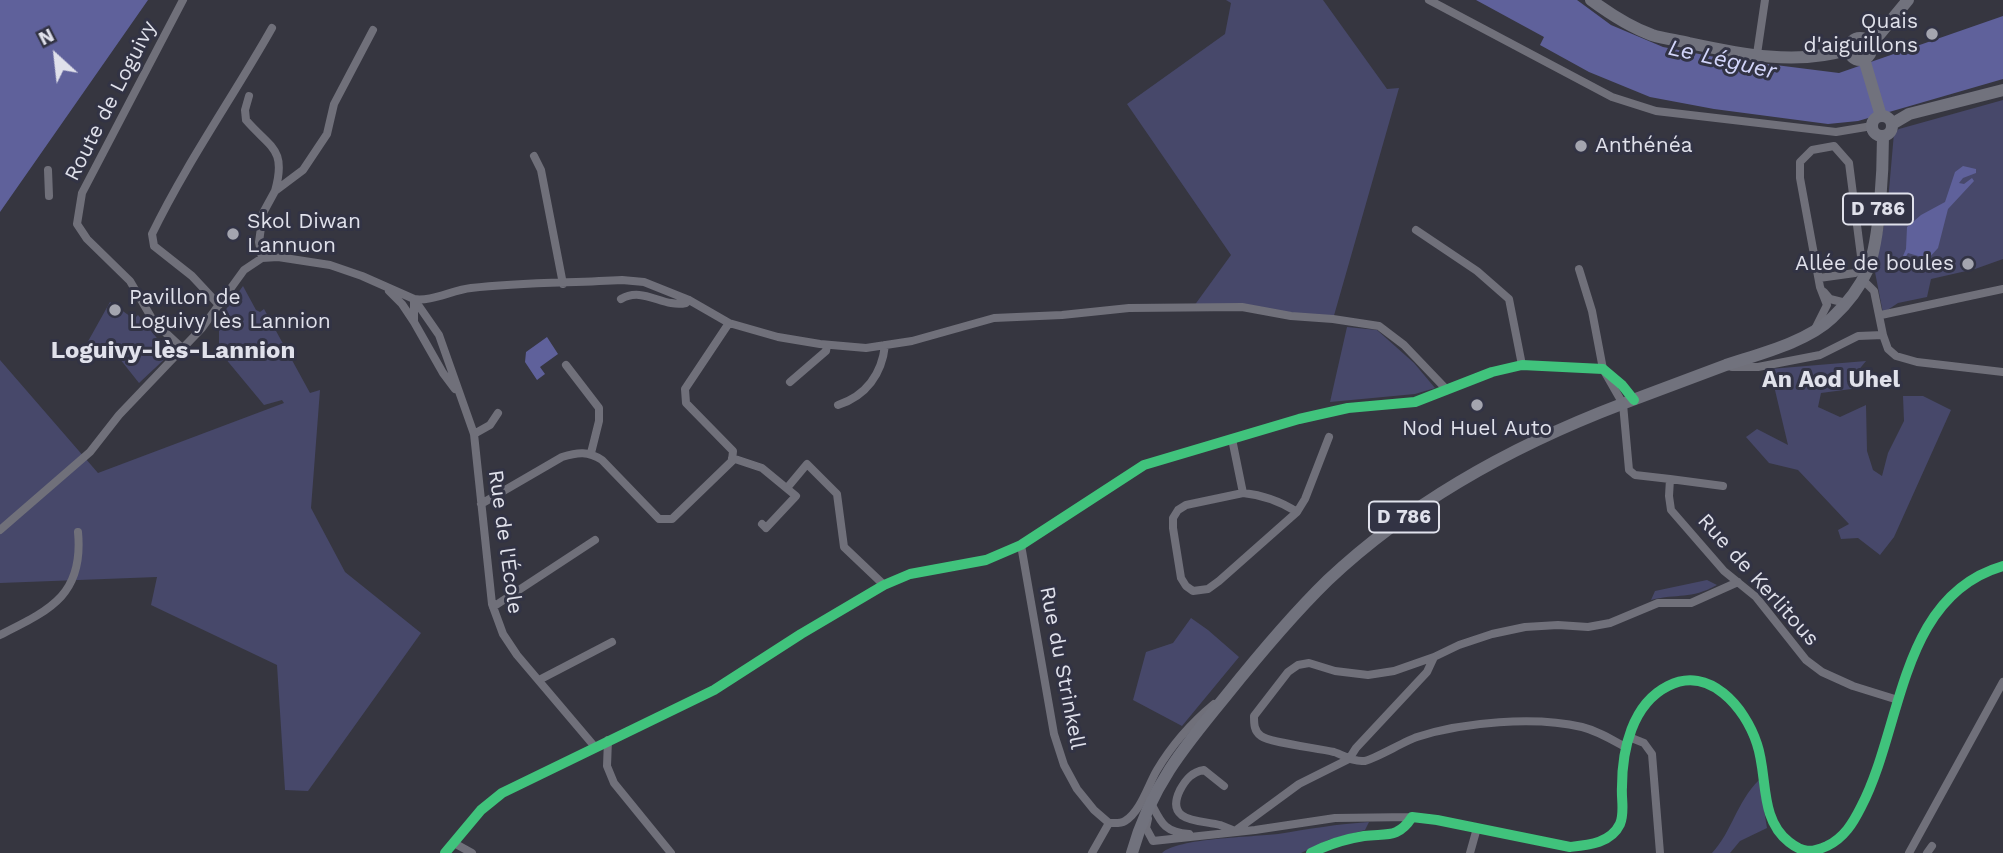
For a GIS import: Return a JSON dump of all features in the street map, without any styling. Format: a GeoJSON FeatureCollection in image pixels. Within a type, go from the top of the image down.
{"type":"FeatureCollection","features":[{"type":"Feature","properties":{"kind":"main road"},"geometry":{"type":"LineString","coordinates":[[1591,0],[1616,18],[1652,35],[1721,50],[1801,58],[1827,56],[1849,49]]}},
{"type":"Feature","properties":{"kind":"main road"},"geometry":{"type":"LineString","coordinates":[[1868,42],[1879,35],[1908,0]]}},
{"type":"Feature","properties":{"kind":"main road"},"geometry":{"type":"LineString","coordinates":[[1858,38],[1868,42],[1871,51],[1865,61],[1853,58],[1849,49],[1851,42],[1858,38]]}},
{"type":"Feature","properties":{"kind":"main road"},"geometry":{"type":"LineString","coordinates":[[1865,61],[1885,118],[1889,134],[1883,136],[1874,132],[1872,126],[1875,119],[1885,118],[1909,114],[2003,90]]}},
{"type":"Feature","properties":{"kind":"main road","name":"D 786"},"geometry":{"type":"LineString","coordinates":[[1132,851],[1150,800],[1187,744],[1229,691],[1328,580],[1402,519],[1479,469],[1536,440],[1628,402],[1782,346],[1813,332],[1830,320],[1863,279],[1873,249],[1883,136]]}},
{"type":"Feature","properties":{"kind":"street","name":"Route de Loguivy"},"geometry":{"type":"LineString","coordinates":[[183,0],[82,193],[78,224],[87,239],[130,281],[154,321],[183,349]]}},
{"type":"Feature","properties":{"kind":"street"},"geometry":{"type":"LineString","coordinates":[[1429,0],[1612,97],[1656,111],[1836,132],[1872,126]]}},
{"type":"Feature","properties":{"kind":"street"},"geometry":{"type":"LineString","coordinates":[[1757,54],[1765,0]]}},
{"type":"Feature","properties":{"kind":"street"},"geometry":{"type":"LineString","coordinates":[[219,305],[192,276],[154,246],[152,234],[211,126],[236,91],[272,28]]}},
{"type":"Feature","properties":{"kind":"street"},"geometry":{"type":"LineString","coordinates":[[275,191],[303,170],[327,134],[334,104],[373,30]]}},
{"type":"Feature","properties":{"kind":"street"},"geometry":{"type":"LineString","coordinates":[[249,96],[246,120],[275,147],[280,173],[264,213],[259,242],[262,258]]}},
{"type":"Feature","properties":{"kind":"street"},"geometry":{"type":"LineString","coordinates":[[1813,332],[1827,305],[1819,282],[1800,178],[1800,162],[1812,150],[1834,146],[1849,163],[1862,264],[1855,273],[1819,282]]}},
{"type":"Feature","properties":{"kind":"street"},"geometry":{"type":"LineString","coordinates":[[534,156],[541,170],[563,284]]}},
{"type":"Feature","properties":{"kind":"street"},"geometry":{"type":"LineString","coordinates":[[48,170],[49,196]]}},
{"type":"Feature","properties":{"kind":"street"},"geometry":{"type":"LineString","coordinates":[[1416,230],[1477,271],[1509,299],[1522,365]]}},
{"type":"Feature","properties":{"kind":"street"},"geometry":{"type":"LineString","coordinates":[[0,530],[90,452],[120,415],[183,349],[244,270],[262,258],[278,257],[330,265],[422,301],[446,292],[471,288],[622,280],[644,282],[689,300],[729,323],[778,337],[866,348],[912,341],[994,318],[1129,308],[1242,307],[1379,326],[1404,345],[1447,390]]}},
{"type":"Feature","properties":{"kind":"street"},"geometry":{"type":"LineString","coordinates":[[1579,269],[1592,311],[1603,369],[1628,402],[1629,470],[1635,475],[1670,479]]}},
{"type":"Feature","properties":{"kind":"street"},"geometry":{"type":"LineString","coordinates":[[362,276],[397,298],[414,322]]}},
{"type":"Feature","properties":{"kind":"street"},"geometry":{"type":"LineString","coordinates":[[1863,279],[1874,291],[1883,335],[1888,349],[1896,356],[1917,362],[2003,372]]}},
{"type":"Feature","properties":{"kind":"street"},"geometry":{"type":"LineString","coordinates":[[1819,282],[1830,299],[1846,303]]}},
{"type":"Feature","properties":{"kind":"street"},"geometry":{"type":"LineString","coordinates":[[1881,315],[2003,289]]}},
{"type":"Feature","properties":{"kind":"street"},"geometry":{"type":"LineString","coordinates":[[621,299],[630,294],[671,304],[686,303],[689,300]]}},
{"type":"Feature","properties":{"kind":"street","name":"Rue de l'École"},"geometry":{"type":"LineString","coordinates":[[414,299],[414,322],[443,373],[459,394]]}},
{"type":"Feature","properties":{"kind":"street","name":"Rue de l'École"},"geometry":{"type":"LineString","coordinates":[[414,299],[439,335],[474,434],[493,607],[503,634],[595,747]]}},
{"type":"Feature","properties":{"kind":"street"},"geometry":{"type":"LineString","coordinates":[[729,323],[685,389],[686,403],[733,454],[762,468],[796,496],[766,528],[762,524]]}},
{"type":"Feature","properties":{"kind":"street"},"geometry":{"type":"LineString","coordinates":[[1722,367],[1758,367],[1820,355],[1858,336],[1883,335]]}},
{"type":"Feature","properties":{"kind":"street"},"geometry":{"type":"LineString","coordinates":[[790,382],[825,351],[827,345]]}},
{"type":"Feature","properties":{"kind":"street"},"geometry":{"type":"LineString","coordinates":[[838,405],[850,401],[873,380],[884,358],[885,345]]}},
{"type":"Feature","properties":{"kind":"street"},"geometry":{"type":"LineString","coordinates":[[566,365],[589,391],[599,408],[600,421],[591,453]]}},
{"type":"Feature","properties":{"kind":"street"},"geometry":{"type":"LineString","coordinates":[[445,853],[481,810],[502,793],[714,690],[884,585],[910,574],[986,560],[1021,545],[1144,465],[1299,419],[1348,408],[1415,402],[1492,372],[1522,365],[1603,369]]}},
{"type":"Feature","properties":{"kind":"street"},"geometry":{"type":"LineString","coordinates":[[474,434],[489,425],[498,413]]}},
{"type":"Feature","properties":{"kind":"street"},"geometry":{"type":"LineString","coordinates":[[1297,512],[1284,503],[1243,493],[1178,510],[1173,518],[1178,570],[1186,586],[1193,591],[1208,589],[1297,512],[1306,499],[1329,437]]}},
{"type":"Feature","properties":{"kind":"street"},"geometry":{"type":"LineString","coordinates":[[1232,439],[1243,493]]}},
{"type":"Feature","properties":{"kind":"street"},"geometry":{"type":"LineString","coordinates":[[481,504],[562,457],[591,453],[602,460],[659,519],[672,519],[732,461],[733,454]]}},
{"type":"Feature","properties":{"kind":"street"},"geometry":{"type":"LineString","coordinates":[[787,488],[807,464],[837,494],[844,547],[884,585]]}},
{"type":"Feature","properties":{"kind":"street","name":"Rue de Kerlitous"},"geometry":{"type":"LineString","coordinates":[[1723,486],[1670,479],[1668,496],[1671,510],[1724,571],[1756,597],[1806,660],[1822,673],[1898,700]]}},
{"type":"Feature","properties":{"kind":"street"},"geometry":{"type":"LineString","coordinates":[[0,635],[56,603],[69,587],[79,559],[78,532]]}},
{"type":"Feature","properties":{"kind":"street"},"geometry":{"type":"LineString","coordinates":[[493,607],[595,540]]}},
{"type":"Feature","properties":{"kind":"street","name":"Rue du Strinkell"},"geometry":{"type":"LineString","coordinates":[[1021,545],[1054,734],[1063,765],[1094,810],[1110,823]]}},
{"type":"Feature","properties":{"kind":"street"},"geometry":{"type":"LineString","coordinates":[[1132,851],[1153,841],[1335,818],[1412,817],[1570,847],[1593,845],[1610,836],[1621,823],[1622,767],[1625,747],[1635,719],[1651,698],[1668,686],[1689,678],[1710,683],[1727,695],[1755,737],[1769,812],[1781,836],[1797,849],[1812,852],[1831,844],[1850,828],[1868,794],[1919,640],[1940,608],[1968,582],[2003,566]]}},
{"type":"Feature","properties":{"kind":"street"},"geometry":{"type":"LineString","coordinates":[[1625,747],[1604,735],[1580,727],[1501,722],[1454,728],[1418,737],[1366,762],[1349,759],[1342,754],[1270,740],[1261,736],[1255,728],[1254,716],[1288,672],[1298,665],[1310,663],[1335,671],[1368,675],[1394,671],[1481,638],[1525,627],[1588,627],[1610,623],[1658,603],[1691,603],[1738,582]]}},
{"type":"Feature","properties":{"kind":"street"},"geometry":{"type":"LineString","coordinates":[[539,680],[612,642]]}},
{"type":"Feature","properties":{"kind":"street"},"geometry":{"type":"LineString","coordinates":[[1235,831],[1299,784],[1349,759],[1356,748],[1427,672],[1434,657]]}},
{"type":"Feature","properties":{"kind":"street"},"geometry":{"type":"LineString","coordinates":[[1909,853],[2003,682]]}},
{"type":"Feature","properties":{"kind":"street"},"geometry":{"type":"LineString","coordinates":[[1092,853],[1110,823],[1126,820],[1136,808],[1157,769],[1188,726],[1229,691]]}},
{"type":"Feature","properties":{"kind":"street"},"geometry":{"type":"LineString","coordinates":[[1629,737],[1644,743],[1652,754],[1660,853]]}},
{"type":"Feature","properties":{"kind":"street"},"geometry":{"type":"LineString","coordinates":[[608,740],[607,766],[614,783],[671,853]]}},
{"type":"Feature","properties":{"kind":"street"},"geometry":{"type":"LineString","coordinates":[[1224,786],[1205,770],[1194,772],[1184,782],[1176,799],[1178,810],[1186,818],[1235,831]]}},
{"type":"Feature","properties":{"kind":"street"},"geometry":{"type":"LineString","coordinates":[[1150,800],[1162,824],[1174,833],[1202,835]]}},
{"type":"Feature","properties":{"kind":"street"},"geometry":{"type":"LineString","coordinates":[[1150,800],[1146,828],[1153,841]]}},
{"type":"Feature","properties":{"kind":"street"},"geometry":{"type":"LineString","coordinates":[[1311,853],[1363,836],[1391,835],[1406,827],[1412,817]]}},
{"type":"Feature","properties":{"kind":"street"},"geometry":{"type":"LineString","coordinates":[[1470,853],[1477,828]]}},
{"type":"Feature","properties":{"kind":"street"},"geometry":{"type":"LineString","coordinates":[[454,843],[472,853]]}},
{"type":"Feature","properties":{"kind":"shaded area"},"geometry":{"type":"Polygon","coordinates":[[[1226,0],[1323,0],[1387,89],[1399,88],[1333,319],[1194,306],[1231,255],[1127,104],[1225,34],[1231,3],[1226,0]]]}},
{"type":"Feature","properties":{"kind":"shaded area"},"geometry":{"type":"Polygon","coordinates":[[[2003,100],[2003,259],[1975,269],[1931,279],[1927,297],[1898,303],[1883,313],[1874,267],[1887,213],[1894,133],[1899,129],[2003,100]]]}},
{"type":"Feature","properties":{"kind":"shaded area"},"geometry":{"type":"Polygon","coordinates":[[[243,286],[256,310],[260,312],[264,309],[310,393],[320,390],[311,508],[345,572],[421,633],[308,791],[285,790],[277,665],[151,605],[157,577],[0,583],[0,360],[98,473],[284,403],[282,400],[264,405],[220,352],[219,319],[243,286]]]}},
{"type":"Feature","properties":{"kind":"shaded area"},"geometry":{"type":"Polygon","coordinates":[[[110,302],[134,319],[138,315],[170,354],[139,383],[112,349],[100,356],[86,345],[110,302]]]}},
{"type":"Feature","properties":{"kind":"shaded area"},"geometry":{"type":"Polygon","coordinates":[[[1347,327],[1377,330],[1414,363],[1435,388],[1415,394],[1330,402],[1347,327]]]}},
{"type":"Feature","properties":{"kind":"shaded area"},"geometry":{"type":"Polygon","coordinates":[[[1866,361],[1857,372],[1859,388],[1821,393],[1818,407],[1840,417],[1866,405],[1867,451],[1873,470],[1882,476],[1888,453],[1904,421],[1903,396],[1923,396],[1951,410],[1894,537],[1880,555],[1858,538],[1841,539],[1838,530],[1849,524],[1798,470],[1769,463],[1746,437],[1757,429],[1788,445],[1770,369],[1866,361]]]}},
{"type":"Feature","properties":{"kind":"shaded area"},"geometry":{"type":"Polygon","coordinates":[[[1707,580],[1717,585],[1691,594],[1651,600],[1655,591],[1707,580]]]}},
{"type":"Feature","properties":{"kind":"shaded area"},"geometry":{"type":"Polygon","coordinates":[[[1191,618],[1239,657],[1182,726],[1133,700],[1146,652],[1173,643],[1191,618]]]}},
{"type":"Feature","properties":{"kind":"shaded area"},"geometry":{"type":"Polygon","coordinates":[[[1759,780],[1767,828],[1740,841],[1730,853],[1712,853],[1745,798],[1759,780]]]}},
{"type":"Feature","properties":{"kind":"shaded area"},"geometry":{"type":"Polygon","coordinates":[[[1369,822],[1365,830],[1328,840],[1301,853],[1162,853],[1170,848],[1199,841],[1369,822]]]}},
{"type":"Feature","properties":{"kind":"water"},"geometry":{"type":"Polygon","coordinates":[[[0,0],[148,0],[0,212],[0,0]]]}},
{"type":"Feature","properties":{"kind":"water","name":"Le Léguer"},"geometry":{"type":"Polygon","coordinates":[[[1476,0],[1577,0],[1611,25],[1663,47],[1720,58],[1839,73],[2003,16],[2003,79],[1858,121],[1828,124],[1714,109],[1650,97],[1589,72],[1540,45],[1544,37],[1476,0]]]}},
{"type":"Feature","properties":{"kind":"water"},"geometry":{"type":"Polygon","coordinates":[[[1963,166],[1976,169],[1976,173],[1963,178],[1959,183],[1964,184],[1972,178],[1974,181],[1948,209],[1938,248],[1928,259],[1908,253],[1905,258],[1903,256],[1907,227],[1921,215],[1945,202],[1955,172],[1963,166]]]}},
{"type":"Feature","properties":{"kind":"water"},"geometry":{"type":"Polygon","coordinates":[[[547,337],[558,354],[540,367],[545,374],[537,380],[525,362],[526,352],[547,337]]]}},
{"type":"Feature","properties":{"kind":"cycle path"},"geometry":{"type":"LineString","coordinates":[[445,853],[481,810],[502,793],[714,690],[884,585],[910,574],[986,560],[1021,545],[1144,465],[1299,419],[1348,408],[1415,402],[1492,372],[1522,365],[1603,369],[1622,385],[1634,400]]}},
{"type":"Feature","properties":{"kind":"cycle path"},"geometry":{"type":"LineString","coordinates":[[1311,853],[1350,839],[1391,834],[1402,829],[1412,817],[1570,847],[1605,839],[1620,824],[1623,810],[1624,758],[1638,716],[1656,694],[1683,681],[1698,681],[1711,685],[1723,693],[1744,716],[1757,744],[1769,809],[1779,832],[1803,850],[1812,851],[1827,846],[1847,830],[1861,807],[1875,775],[1909,668],[1923,634],[1943,605],[1969,582],[2003,566]]}},
{"type":"Feature","properties":{"kind":"place","name":"Quais d'aiguillons"},"geometry":{"type":"Point","coordinates":[1932,34]}},
{"type":"Feature","properties":{"kind":"place","name":"Anthénéa"},"geometry":{"type":"Point","coordinates":[1581,146]}},
{"type":"Feature","properties":{"kind":"place","name":"Skol Diwan Lannuon"},"geometry":{"type":"Point","coordinates":[233,234]}},
{"type":"Feature","properties":{"kind":"place","name":"Allée de boules"},"geometry":{"type":"Point","coordinates":[1968,264]}},
{"type":"Feature","properties":{"kind":"place","name":"Pavillon de Loguivy lès Lannion"},"geometry":{"type":"Point","coordinates":[115,310]}},
{"type":"Feature","properties":{"kind":"place","name":"Nod Huel Auto"},"geometry":{"type":"Point","coordinates":[1477,405]}},
{"type":"Feature","properties":{"kind":"district","name":"Loguivy-lès-Lannion"},"geometry":{"type":"Point","coordinates":[173,351]}},
{"type":"Feature","properties":{"kind":"district","name":"An Aod Uhel"},"geometry":{"type":"Point","coordinates":[1831,380]}}]}
